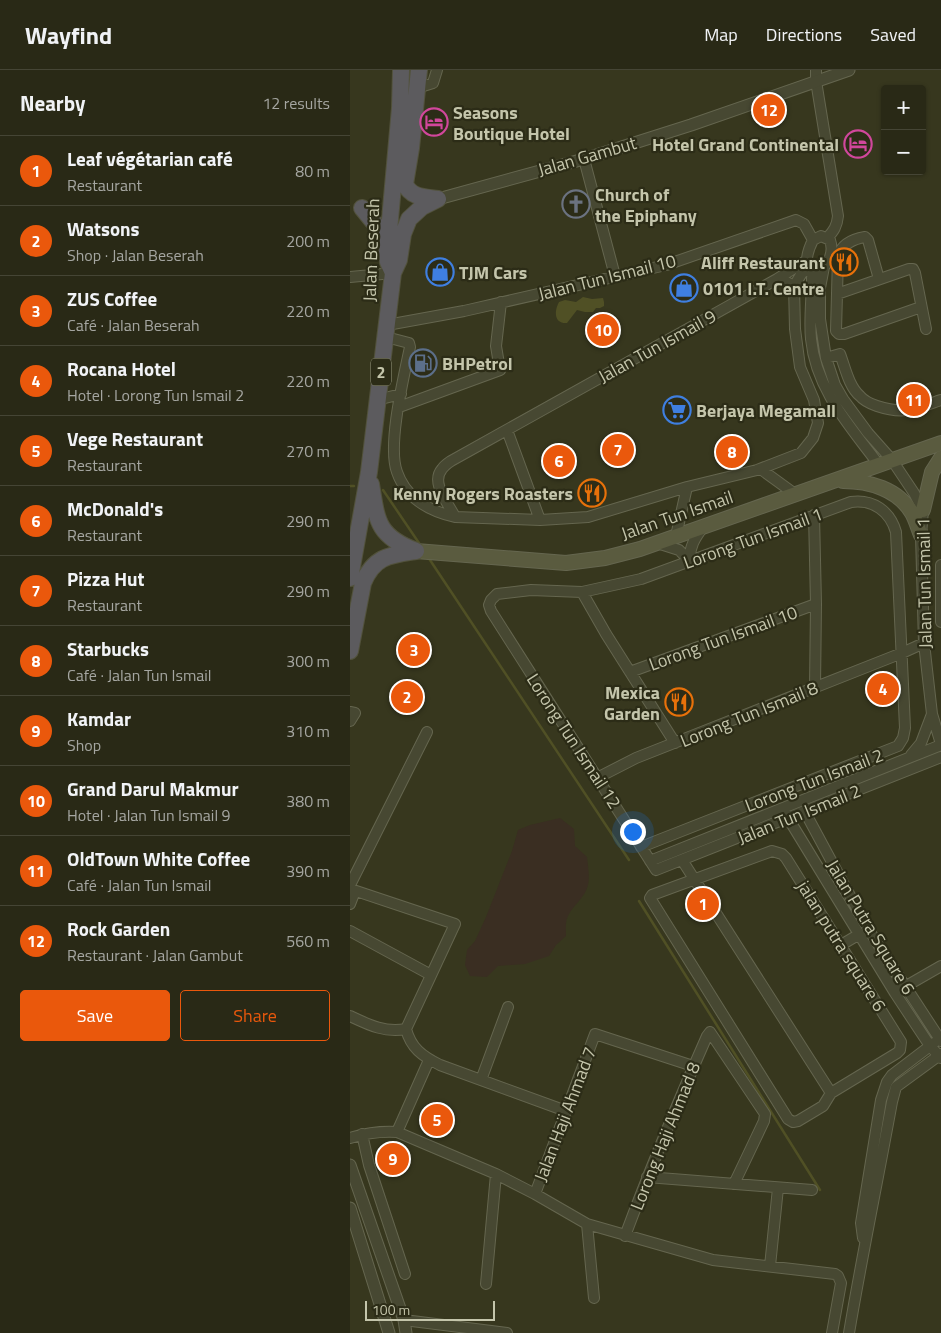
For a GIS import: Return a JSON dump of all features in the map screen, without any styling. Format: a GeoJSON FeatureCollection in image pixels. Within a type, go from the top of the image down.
{"type":"FeatureCollection","features":[{"type":"Feature","properties":{"kind":"highway"},"geometry":{"type":"LineString","coordinates":[[395,70],[400,108]]}},
{"type":"Feature","properties":{"kind":"highway","name":"Jalan Beserah"},"geometry":{"type":"LineString","coordinates":[[350,651],[356,581],[393,273],[388,262],[388,240],[400,108],[401,70]]}},
{"type":"Feature","properties":{"kind":"highway"},"geometry":{"type":"LineString","coordinates":[[419,70],[411,148],[405,184],[412,194],[438,200]]}},
{"type":"Feature","properties":{"kind":"highway","name":"2"},"geometry":{"type":"LineString","coordinates":[[393,273],[399,260],[403,234],[409,219],[422,207],[438,200]]}},
{"type":"Feature","properties":{"kind":"highway"},"geometry":{"type":"LineString","coordinates":[[362,208],[388,240]]}},
{"type":"Feature","properties":{"kind":"highway","name":"2"},"geometry":{"type":"LineString","coordinates":[[369,472],[378,520],[385,534],[398,544],[418,551]]}},
{"type":"Feature","properties":{"kind":"highway","name":"2"},"geometry":{"type":"LineString","coordinates":[[356,581],[373,564],[383,559],[418,551]]}},
{"type":"Feature","properties":{"kind":"main road","name":"Jalan Tun Ismail"},"geometry":{"type":"LineString","coordinates":[[418,551],[566,563],[605,558],[657,543],[941,443]]}},
{"type":"Feature","properties":{"kind":"main road"},"geometry":{"type":"LineString","coordinates":[[923,510],[932,472],[941,458]]}},
{"type":"Feature","properties":{"kind":"main road"},"geometry":{"type":"LineString","coordinates":[[830,482],[867,482],[888,490],[912,512],[921,535]]}},
{"type":"Feature","properties":{"kind":"street"},"geometry":{"type":"LineString","coordinates":[[417,88],[433,83],[437,70]]}},
{"type":"Feature","properties":{"kind":"street","name":"Jalan Gambut"},"geometry":{"type":"LineString","coordinates":[[438,200],[584,159],[699,123],[816,76],[841,71]]}},
{"type":"Feature","properties":{"kind":"street"},"geometry":{"type":"LineString","coordinates":[[816,76],[838,216],[834,231],[827,238]]}},
{"type":"Feature","properties":{"kind":"street"},"geometry":{"type":"LineString","coordinates":[[584,159],[615,276]]}},
{"type":"Feature","properties":{"kind":"street","name":"Jalan Tun Ismail 10"},"geometry":{"type":"LineString","coordinates":[[387,331],[501,302],[666,265],[796,220],[804,224],[813,240]]}},
{"type":"Feature","properties":{"kind":"street"},"geometry":{"type":"LineString","coordinates":[[886,463],[828,396],[816,363],[811,338],[813,240],[822,236],[827,238],[832,246],[837,294],[836,331],[839,334],[844,334],[921,307]]}},
{"type":"Feature","properties":{"kind":"street"},"geometry":{"type":"LineString","coordinates":[[387,331],[409,343],[410,347],[395,430],[394,452],[396,471],[404,487],[419,502],[432,510],[455,517],[540,520],[588,518],[687,487],[757,470],[801,453],[813,438],[817,428],[816,409],[800,367],[795,330],[794,286],[802,273],[834,255],[845,244],[865,237],[868,240],[879,278]]}},
{"type":"Feature","properties":{"kind":"street"},"geometry":{"type":"LineString","coordinates":[[813,267],[820,288],[820,319],[826,358],[835,385],[886,463]]}},
{"type":"Feature","properties":{"kind":"street","name":"Jalan Tun Ismail 9"},"geometry":{"type":"LineString","coordinates":[[455,517],[445,501],[439,478],[442,468],[451,461],[777,279],[813,267]]}},
{"type":"Feature","properties":{"kind":"street"},"geometry":{"type":"LineString","coordinates":[[837,294],[879,278],[913,269],[926,329]]}},
{"type":"Feature","properties":{"kind":"street"},"geometry":{"type":"LineString","coordinates":[[350,277],[393,273]]}},
{"type":"Feature","properties":{"kind":"street"},"geometry":{"type":"LineString","coordinates":[[777,279],[794,286]]}},
{"type":"Feature","properties":{"kind":"street"},"geometry":{"type":"LineString","coordinates":[[399,408],[500,370],[496,346],[501,302]]}},
{"type":"Feature","properties":{"kind":"street"},"geometry":{"type":"LineString","coordinates":[[795,330],[811,327]]}},
{"type":"Feature","properties":{"kind":"street"},"geometry":{"type":"LineString","coordinates":[[826,358],[840,354],[851,383],[860,396],[872,404],[890,411],[904,412],[941,400]]}},
{"type":"Feature","properties":{"kind":"street"},"geometry":{"type":"LineString","coordinates":[[377,400],[401,394]]}},
{"type":"Feature","properties":{"kind":"street"},"geometry":{"type":"LineString","coordinates":[[507,430],[540,520]]}},
{"type":"Feature","properties":{"kind":"street","name":"Jalan Tun Ismail 1"},"geometry":{"type":"LineString","coordinates":[[886,463],[914,493],[923,510],[921,535],[924,643],[932,714],[941,744]]}},
{"type":"Feature","properties":{"kind":"street"},"geometry":{"type":"LineString","coordinates":[[757,470],[762,470],[795,494]]}},
{"type":"Feature","properties":{"kind":"street"},"geometry":{"type":"LineString","coordinates":[[676,536],[687,487]]}},
{"type":"Feature","properties":{"kind":"street","name":"Lorong Tun Ismail 1"},"geometry":{"type":"LineString","coordinates":[[491,612],[489,605],[497,594],[531,590],[582,592],[642,579],[857,501],[868,503],[885,512],[893,522],[896,532],[902,653]]}},
{"type":"Feature","properties":{"kind":"street"},"geometry":{"type":"LineString","coordinates":[[814,516],[815,687]]}},
{"type":"Feature","properties":{"kind":"street"},"geometry":{"type":"LineString","coordinates":[[690,561],[689,550],[703,527]]}},
{"type":"Feature","properties":{"kind":"street"},"geometry":{"type":"LineString","coordinates":[[657,543],[679,550],[690,561]]}},
{"type":"Feature","properties":{"kind":"street"},"geometry":{"type":"LineString","coordinates":[[941,565],[941,622]]}},
{"type":"Feature","properties":{"kind":"street"},"geometry":{"type":"LineString","coordinates":[[582,592],[675,743]]}},
{"type":"Feature","properties":{"kind":"street","name":"Lorong Tun Ismail 10"},"geometry":{"type":"LineString","coordinates":[[630,672],[816,604]]}},
{"type":"Feature","properties":{"kind":"street","name":"Lorong Tun Ismail 12"},"geometry":{"type":"LineString","coordinates":[[491,612],[657,871]]}},
{"type":"Feature","properties":{"kind":"street","name":"Lorong Tun Ismail 8"},"geometry":{"type":"LineString","coordinates":[[597,778],[636,758],[924,643]]}},
{"type":"Feature","properties":{"kind":"street","name":"Lorong Tun Ismail 2"},"geometry":{"type":"LineString","coordinates":[[641,847],[898,746],[903,738],[905,728],[902,653]]}},
{"type":"Feature","properties":{"kind":"street"},"geometry":{"type":"LineString","coordinates":[[910,757],[921,743],[932,714],[941,722]]}},
{"type":"Feature","properties":{"kind":"street"},"geometry":{"type":"LineString","coordinates":[[350,904],[352,889],[427,732]]}},
{"type":"Feature","properties":{"kind":"street","name":"Jalan Tun Ismail 2"},"geometry":{"type":"LineString","coordinates":[[650,861],[941,744]]}},
{"type":"Feature","properties":{"kind":"street","name":"Jalan Tun Ismail 2"},"geometry":{"type":"LineString","coordinates":[[657,871],[941,757]]}},
{"type":"Feature","properties":{"kind":"street","name":"Jalan Putra Square 6"},"geometry":{"type":"LineString","coordinates":[[783,807],[788,819],[858,935],[930,1046],[940,1056]]}},
{"type":"Feature","properties":{"kind":"street","name":"Jalan Putra Square 6"},"geometry":{"type":"LineString","coordinates":[[805,812],[868,929],[940,1040]]}},
{"type":"Feature","properties":{"kind":"street","name":"jalan putra square 6"},"geometry":{"type":"LineString","coordinates":[[772,851],[782,854],[900,1037],[900,1050],[831,1093],[827,1101],[798,1121],[793,1122],[788,1119],[650,898],[652,895],[694,880],[767,852],[772,851]]}},
{"type":"Feature","properties":{"kind":"street"},"geometry":{"type":"LineString","coordinates":[[682,860],[831,1093]]}},
{"type":"Feature","properties":{"kind":"street"},"geometry":{"type":"LineString","coordinates":[[352,889],[455,924],[406,1028],[412,1045],[422,1056],[566,1111]]}},
{"type":"Feature","properties":{"kind":"street"},"geometry":{"type":"LineString","coordinates":[[350,931],[431,975]]}},
{"type":"Feature","properties":{"kind":"street"},"geometry":{"type":"LineString","coordinates":[[841,946],[858,935]]}},
{"type":"Feature","properties":{"kind":"street"},"geometry":{"type":"LineString","coordinates":[[895,993],[941,966]]}},
{"type":"Feature","properties":{"kind":"street"},"geometry":{"type":"LineString","coordinates":[[481,1080],[508,1008]]}},
{"type":"Feature","properties":{"kind":"street"},"geometry":{"type":"LineString","coordinates":[[350,1016],[378,1029],[393,1030],[406,1028]]}},
{"type":"Feature","properties":{"kind":"street","name":"Lorong Haji Ahmad 8"},"geometry":{"type":"LineString","coordinates":[[625,1236],[647,1177],[693,1066],[709,1033],[712,1033],[765,1114],[764,1121],[734,1184]]}},
{"type":"Feature","properties":{"kind":"street","name":"Jalan Haji Ahmad 7"},"geometry":{"type":"LineString","coordinates":[[535,1194],[595,1034],[693,1066]]}},
{"type":"Feature","properties":{"kind":"street"},"geometry":{"type":"LineString","coordinates":[[863,1247],[861,1223],[881,1100],[887,1082],[892,1075],[940,1040]]}},
{"type":"Feature","properties":{"kind":"street"},"geometry":{"type":"LineString","coordinates":[[850,1333],[863,1247],[870,1224],[896,1087],[940,1056]]}},
{"type":"Feature","properties":{"kind":"street"},"geometry":{"type":"LineString","coordinates":[[397,1132],[429,1060]]}},
{"type":"Feature","properties":{"kind":"street"},"geometry":{"type":"LineString","coordinates":[[884,1061],[892,1075]]}},
{"type":"Feature","properties":{"kind":"street"},"geometry":{"type":"LineString","coordinates":[[350,1138],[384,1131],[397,1132],[496,1174],[587,1224],[625,1236],[712,1260],[835,1274],[841,1283],[832,1333]]}},
{"type":"Feature","properties":{"kind":"street"},"geometry":{"type":"LineString","coordinates":[[362,1134],[369,1165],[405,1274]]}},
{"type":"Feature","properties":{"kind":"street"},"geometry":{"type":"LineString","coordinates":[[350,1165],[404,1320],[406,1333]]}},
{"type":"Feature","properties":{"kind":"street"},"geometry":{"type":"LineString","coordinates":[[486,1284],[496,1174]]}},
{"type":"Feature","properties":{"kind":"street"},"geometry":{"type":"LineString","coordinates":[[647,1177],[812,1190]]}},
{"type":"Feature","properties":{"kind":"street"},"geometry":{"type":"LineString","coordinates":[[770,1266],[778,1188]]}},
{"type":"Feature","properties":{"kind":"street"},"geometry":{"type":"LineString","coordinates":[[351,1212],[389,1333]]}},
{"type":"Feature","properties":{"kind":"street"},"geometry":{"type":"LineString","coordinates":[[587,1224],[594,1298]]}},
{"type":"Feature","properties":{"kind":"street"},"geometry":{"type":"LineString","coordinates":[[839,1294],[855,1297]]}},
{"type":"Feature","properties":{"kind":"street"},"geometry":{"type":"LineString","coordinates":[[404,1320],[507,1333]]}},
{"type":"Feature","properties":{"kind":"shaded area"},"geometry":{"type":"Polygon","coordinates":[[[583,297],[592,299],[603,298],[604,306],[596,308],[593,312],[577,310],[567,323],[557,319],[556,309],[559,302],[565,300],[576,302],[583,297]]]}},
{"type":"Feature","properties":{"kind":"shaded area"},"geometry":{"type":"Polygon","coordinates":[[[560,818],[574,829],[575,846],[587,857],[589,875],[589,882],[582,898],[567,918],[566,936],[556,945],[549,956],[525,964],[498,966],[487,977],[470,976],[465,965],[467,950],[475,941],[486,917],[512,851],[518,830],[530,825],[560,818]]]}},
{"type":"Feature","properties":{"kind":"waterway"},"geometry":{"type":"LineString","coordinates":[[383,490],[421,546]]}},
{"type":"Feature","properties":{"kind":"waterway"},"geometry":{"type":"LineString","coordinates":[[428,557],[629,860]]}},
{"type":"Feature","properties":{"kind":"waterway"},"geometry":{"type":"LineString","coordinates":[[639,901],[820,1190]]}},
{"type":"Feature","properties":{"kind":"place","name":"Rock Garden"},"geometry":{"type":"Point","coordinates":[769,110]}},
{"type":"Feature","properties":{"kind":"place","name":"Seasons Boutique Hotel"},"geometry":{"type":"Point","coordinates":[434,122]}},
{"type":"Feature","properties":{"kind":"place","name":"Hotel Grand Continental"},"geometry":{"type":"Point","coordinates":[858,144]}},
{"type":"Feature","properties":{"kind":"place","name":"Church of the Epiphany"},"geometry":{"type":"Point","coordinates":[576,204]}},
{"type":"Feature","properties":{"kind":"place","name":"Aliff Restaurant"},"geometry":{"type":"Point","coordinates":[844,262]}},
{"type":"Feature","properties":{"kind":"place","name":"TJM Cars"},"geometry":{"type":"Point","coordinates":[440,272]}},
{"type":"Feature","properties":{"kind":"place","name":"0101 I.T. Centre"},"geometry":{"type":"Point","coordinates":[684,288]}},
{"type":"Feature","properties":{"kind":"place","name":"Grand Darul Makmur"},"geometry":{"type":"Point","coordinates":[603,330]}},
{"type":"Feature","properties":{"kind":"place","name":"BHPetrol"},"geometry":{"type":"Point","coordinates":[423,363]}},
{"type":"Feature","properties":{"kind":"place","name":"OldTown White Coffee"},"geometry":{"type":"Point","coordinates":[914,400]}},
{"type":"Feature","properties":{"kind":"place","name":"Berjaya Megamall"},"geometry":{"type":"Point","coordinates":[677,410]}},
{"type":"Feature","properties":{"kind":"place","name":"Pizza Hut"},"geometry":{"type":"Point","coordinates":[618,450]}},
{"type":"Feature","properties":{"kind":"place","name":"Starbucks"},"geometry":{"type":"Point","coordinates":[732,452]}},
{"type":"Feature","properties":{"kind":"place","name":"McDonald's"},"geometry":{"type":"Point","coordinates":[559,461]}},
{"type":"Feature","properties":{"kind":"place","name":"Kenny Rogers Roasters"},"geometry":{"type":"Point","coordinates":[592,493]}},
{"type":"Feature","properties":{"kind":"place","name":"ZUS Coffee"},"geometry":{"type":"Point","coordinates":[414,650]}},
{"type":"Feature","properties":{"kind":"place","name":"Rocana Hotel"},"geometry":{"type":"Point","coordinates":[883,689]}},
{"type":"Feature","properties":{"kind":"place","name":"Watsons"},"geometry":{"type":"Point","coordinates":[407,697]}},
{"type":"Feature","properties":{"kind":"place","name":"Mexica Garden"},"geometry":{"type":"Point","coordinates":[679,702]}},
{"type":"Feature","properties":{"kind":"place","name":"Leaf végétarian café"},"geometry":{"type":"Point","coordinates":[703,904]}},
{"type":"Feature","properties":{"kind":"place","name":"Vege Restaurant"},"geometry":{"type":"Point","coordinates":[437,1120]}},
{"type":"Feature","properties":{"kind":"place","name":"Kamdar"},"geometry":{"type":"Point","coordinates":[393,1159]}}]}
